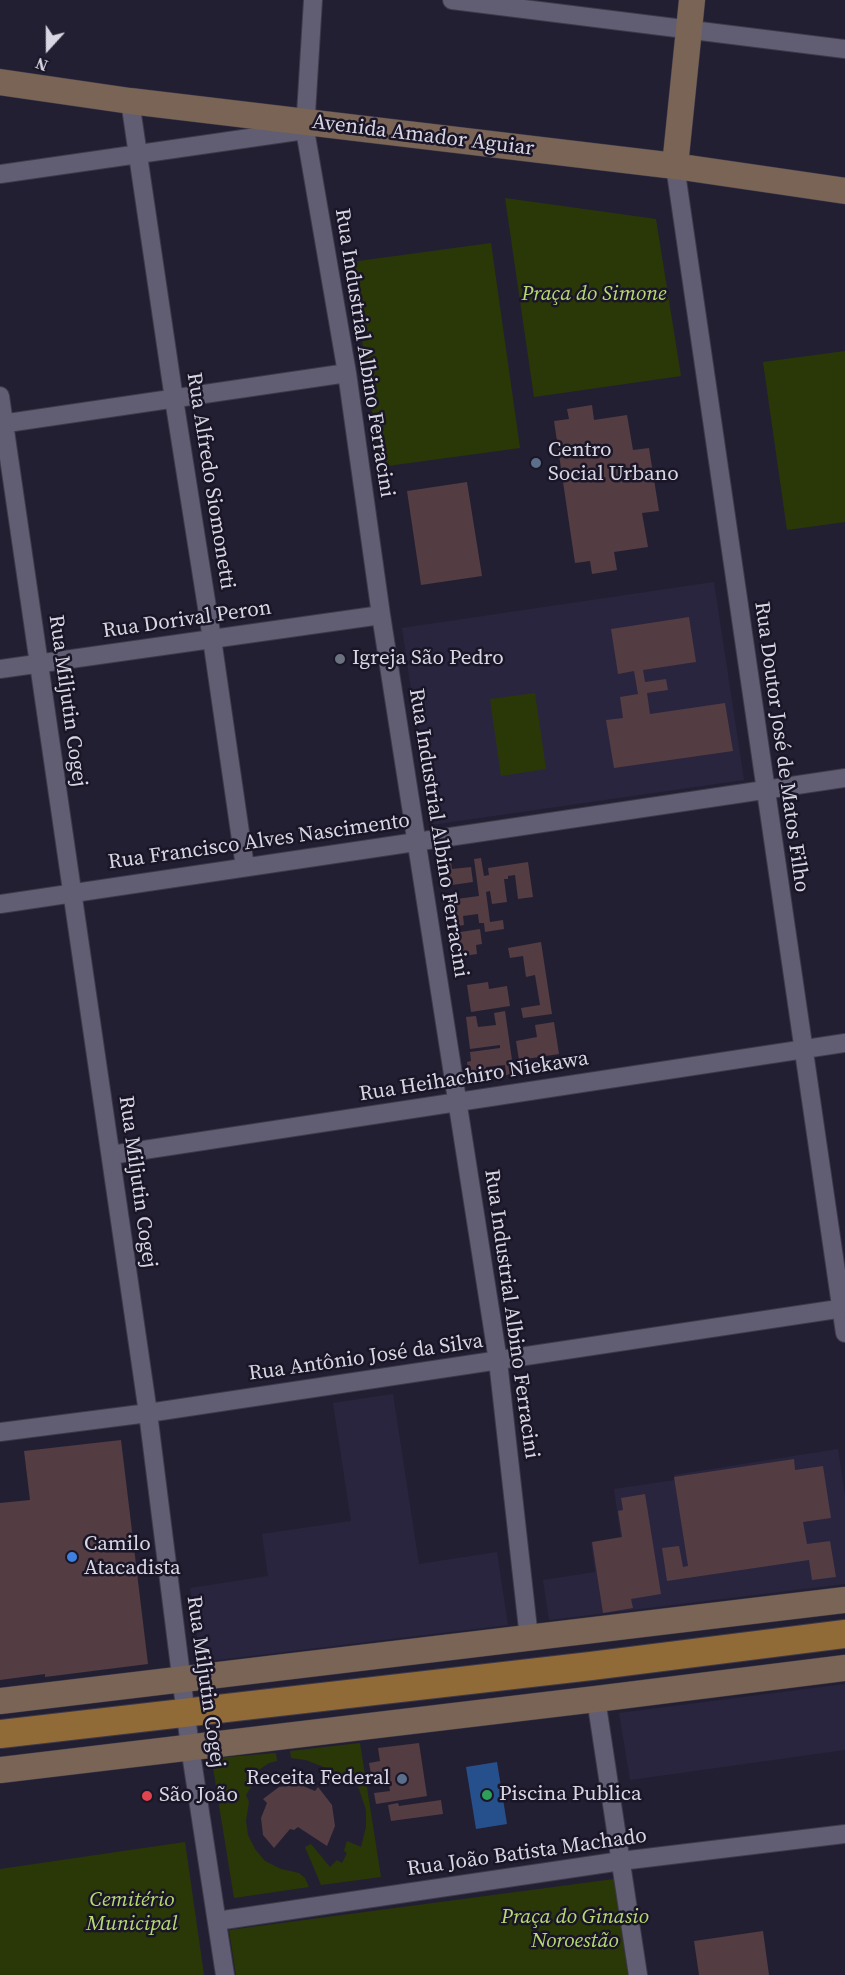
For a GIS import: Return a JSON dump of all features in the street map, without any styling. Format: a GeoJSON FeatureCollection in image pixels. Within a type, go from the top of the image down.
{"type":"FeatureCollection","features":[{"type":"Feature","properties":{"kind":"main road"},"geometry":{"type":"LineString","coordinates":[[0,1734],[845,1634]]}},
{"type":"Feature","properties":{"kind":"street","name":"Rua Industrial Albino Ferracini"},"geometry":{"type":"LineString","coordinates":[[313,0],[304,126],[347,373],[381,615],[498,1361],[529,1638]]}},
{"type":"Feature","properties":{"kind":"street"},"geometry":{"type":"LineString","coordinates":[[452,0],[845,50]]}},
{"type":"Feature","properties":{"kind":"street"},"geometry":{"type":"LineString","coordinates":[[675,166],[692,0]]}},
{"type":"Feature","properties":{"kind":"street","name":"Avenida Amador Aguiar"},"geometry":{"type":"LineString","coordinates":[[0,82],[304,126],[675,166],[845,192]]}},
{"type":"Feature","properties":{"kind":"street","name":"Rua Alfredo Siomonetti"},"geometry":{"type":"LineString","coordinates":[[130,102],[245,867]]}},
{"type":"Feature","properties":{"kind":"street"},"geometry":{"type":"LineString","coordinates":[[0,174],[304,126]]}},
{"type":"Feature","properties":{"kind":"street","name":"Rua Doutor José de Matos Filho"},"geometry":{"type":"LineString","coordinates":[[675,166],[845,1333]]}},
{"type":"Feature","properties":{"kind":"street"},"geometry":{"type":"LineString","coordinates":[[2,424],[347,373]]}},
{"type":"Feature","properties":{"kind":"street","name":"Rua Miljutin Cogej"},"geometry":{"type":"LineString","coordinates":[[0,396],[2,424],[148,1413],[190,1747],[225,1975]]}},
{"type":"Feature","properties":{"kind":"street","name":"Rua Dorival Peron"},"geometry":{"type":"LineString","coordinates":[[0,669],[381,615]]}},
{"type":"Feature","properties":{"kind":"street","name":"Rua Francisco Alves Nascimento"},"geometry":{"type":"LineString","coordinates":[[0,904],[845,778]]}},
{"type":"Feature","properties":{"kind":"street","name":"Rua Heihachiro Niekawa"},"geometry":{"type":"LineString","coordinates":[[111,1155],[845,1043]]}},
{"type":"Feature","properties":{"kind":"street","name":"Rua Antônio José da Silva"},"geometry":{"type":"LineString","coordinates":[[0,1432],[148,1413],[843,1308]]}},
{"type":"Feature","properties":{"kind":"street"},"geometry":{"type":"LineString","coordinates":[[0,1701],[845,1600]]}},
{"type":"Feature","properties":{"kind":"street"},"geometry":{"type":"LineString","coordinates":[[0,1770],[845,1668]]}},
{"type":"Feature","properties":{"kind":"street"},"geometry":{"type":"LineString","coordinates":[[596,1699],[638,1975]]}},
{"type":"Feature","properties":{"kind":"street","name":"Rua João Batista Machado"},"geometry":{"type":"LineString","coordinates":[[217,1921],[621,1861],[845,1834]]}},
{"type":"Feature","properties":{"kind":"shaded area"},"geometry":{"type":"Polygon","coordinates":[[[714,582],[744,780],[431,825],[402,628],[714,582]]]}},
{"type":"Feature","properties":{"kind":"shaded area"},"geometry":{"type":"Polygon","coordinates":[[[393,1394],[419,1564],[497,1552],[508,1625],[201,1662],[190,1588],[268,1576],[262,1534],[351,1521],[333,1403],[393,1394]]]}},
{"type":"Feature","properties":{"kind":"shaded area"},"geometry":{"type":"Polygon","coordinates":[[[838,1449],[845,1496],[845,1584],[549,1620],[543,1580],[595,1572],[591,1543],[621,1539],[614,1489],[675,1480],[674,1475],[838,1449]]]}},
{"type":"Feature","properties":{"kind":"shaded area"},"geometry":{"type":"Polygon","coordinates":[[[845,1684],[845,1750],[630,1780],[619,1713],[845,1684]]]}},
{"type":"Feature","properties":{"kind":"green space","name":"Praça do Simone"},"geometry":{"type":"Polygon","coordinates":[[[505,198],[656,219],[681,376],[534,397],[505,198]]]}},
{"type":"Feature","properties":{"kind":"green space"},"geometry":{"type":"Polygon","coordinates":[[[491,243],[520,448],[380,467],[351,262],[491,243]]]}},
{"type":"Feature","properties":{"kind":"green space"},"geometry":{"type":"Polygon","coordinates":[[[845,351],[845,522],[787,530],[763,362],[845,351]]]}},
{"type":"Feature","properties":{"kind":"green space"},"geometry":{"type":"Polygon","coordinates":[[[535,693],[546,769],[501,776],[490,699],[535,693]]]}},
{"type":"Feature","properties":{"kind":"green space"},"geometry":{"type":"Polygon","coordinates":[[[360,1743],[381,1877],[321,1885],[305,1847],[311,1844],[330,1867],[337,1860],[342,1863],[347,1853],[344,1851],[347,1841],[361,1847],[366,1827],[366,1810],[359,1789],[351,1776],[340,1785],[325,1771],[326,1768],[306,1760],[291,1758],[290,1751],[360,1743]]]}},
{"type":"Feature","properties":{"kind":"green space"},"geometry":{"type":"Polygon","coordinates":[[[276,1753],[277,1761],[269,1763],[253,1774],[253,1784],[246,1795],[249,1802],[246,1821],[248,1835],[255,1849],[265,1861],[281,1869],[299,1873],[305,1878],[309,1887],[234,1898],[212,1762],[216,1758],[276,1753]]]}},
{"type":"Feature","properties":{"kind":"green space","name":"Cemitério Municipal"},"geometry":{"type":"Polygon","coordinates":[[[185,1842],[204,1975],[0,1975],[0,1869],[185,1842]]]}},
{"type":"Feature","properties":{"kind":"green space","name":"Praça do Ginasio Noroestão"},"geometry":{"type":"Polygon","coordinates":[[[614,1879],[628,1975],[236,1975],[229,1930],[614,1879]]]}},
{"type":"Feature","properties":{"kind":"water","name":"Piscina Publica"},"geometry":{"type":"Polygon","coordinates":[[[497,1762],[507,1824],[476,1829],[466,1767],[497,1762]]]}},
{"type":"Feature","properties":{"kind":"building"},"geometry":{"type":"Polygon","coordinates":[[[592,405],[594,420],[627,415],[633,450],[649,448],[659,511],[642,513],[648,547],[614,552],[617,570],[592,574],[590,561],[575,563],[554,421],[569,419],[567,409],[592,405]]]}},
{"type":"Feature","properties":{"kind":"building"},"geometry":{"type":"Polygon","coordinates":[[[467,482],[482,576],[421,585],[407,491],[467,482]]]}},
{"type":"Feature","properties":{"kind":"building"},"geometry":{"type":"Polygon","coordinates":[[[689,617],[696,662],[643,670],[645,682],[666,679],[668,690],[647,693],[650,714],[725,703],[733,751],[614,768],[606,720],[623,718],[620,697],[638,694],[634,671],[618,674],[611,629],[689,617]]]}},
{"type":"Feature","properties":{"kind":"building"},"geometry":{"type":"Polygon","coordinates":[[[481,858],[484,876],[489,875],[488,868],[528,862],[533,897],[518,899],[515,875],[504,879],[507,902],[492,904],[490,891],[486,892],[490,922],[503,920],[504,929],[485,932],[484,923],[479,923],[478,914],[463,916],[464,925],[453,927],[449,900],[479,896],[474,859],[481,858]]]}},
{"type":"Feature","properties":{"kind":"building"},"geometry":{"type":"Polygon","coordinates":[[[451,862],[452,869],[471,867],[473,882],[445,886],[441,864],[451,862]]]}},
{"type":"Feature","properties":{"kind":"building"},"geometry":{"type":"Polygon","coordinates":[[[480,929],[482,944],[476,945],[477,954],[458,957],[454,933],[480,929]]]}},
{"type":"Feature","properties":{"kind":"building"},"geometry":{"type":"Polygon","coordinates":[[[541,942],[552,1014],[523,1018],[521,1008],[540,1005],[535,975],[526,977],[523,956],[510,958],[508,948],[541,942]]]}},
{"type":"Feature","properties":{"kind":"building"},"geometry":{"type":"Polygon","coordinates":[[[488,982],[489,989],[507,986],[510,1006],[471,1012],[467,985],[488,982]]]}},
{"type":"Feature","properties":{"kind":"building"},"geometry":{"type":"Polygon","coordinates":[[[505,1011],[514,1074],[506,1075],[505,1065],[486,1067],[487,1076],[469,1078],[467,1062],[471,1061],[470,1052],[500,1048],[500,1045],[470,1049],[466,1017],[476,1016],[478,1027],[496,1025],[494,1013],[505,1011]]]}},
{"type":"Feature","properties":{"kind":"building"},"geometry":{"type":"Polygon","coordinates":[[[554,1022],[559,1054],[519,1060],[516,1041],[537,1037],[535,1025],[554,1022]]]}},
{"type":"Feature","properties":{"kind":"building","name":"Camilo Atacadista"},"geometry":{"type":"Polygon","coordinates":[[[121,1440],[148,1664],[45,1677],[45,1674],[0,1680],[0,1503],[30,1500],[24,1451],[121,1440]]]}},
{"type":"Feature","properties":{"kind":"building"},"geometry":{"type":"Polygon","coordinates":[[[794,1459],[795,1470],[823,1466],[831,1518],[803,1522],[807,1544],[830,1541],[836,1577],[812,1580],[809,1560],[667,1581],[662,1548],[679,1546],[683,1567],[688,1566],[674,1477],[794,1459]]]}},
{"type":"Feature","properties":{"kind":"building"},"geometry":{"type":"Polygon","coordinates":[[[645,1494],[661,1594],[631,1599],[633,1608],[603,1613],[592,1542],[622,1537],[618,1511],[623,1510],[621,1498],[645,1494]]]}},
{"type":"Feature","properties":{"kind":"building"},"geometry":{"type":"Polygon","coordinates":[[[419,1743],[427,1796],[376,1804],[374,1793],[390,1791],[388,1778],[379,1779],[378,1773],[371,1774],[369,1763],[380,1761],[378,1748],[419,1743]]]}},
{"type":"Feature","properties":{"kind":"building"},"geometry":{"type":"Polygon","coordinates":[[[298,1784],[315,1791],[318,1787],[332,1805],[335,1826],[327,1846],[298,1827],[294,1830],[290,1829],[274,1848],[263,1835],[261,1818],[267,1803],[263,1799],[279,1787],[298,1784]]]}},
{"type":"Feature","properties":{"kind":"building"},"geometry":{"type":"Polygon","coordinates":[[[441,1800],[443,1814],[391,1821],[388,1805],[398,1803],[399,1806],[441,1800]]]}},
{"type":"Feature","properties":{"kind":"building"},"geometry":{"type":"Polygon","coordinates":[[[763,1931],[769,1975],[699,1975],[694,1941],[763,1931]]]}},
{"type":"Feature","properties":{"kind":"place","name":"Centro Social Urbano"},"geometry":{"type":"Point","coordinates":[536,463]}},
{"type":"Feature","properties":{"kind":"place","name":"Igreja São Pedro"},"geometry":{"type":"Point","coordinates":[340,659]}},
{"type":"Feature","properties":{"kind":"place","name":"Camilo Atacadista"},"geometry":{"type":"Point","coordinates":[72,1557]}},
{"type":"Feature","properties":{"kind":"place","name":"Receita Federal"},"geometry":{"type":"Point","coordinates":[402,1779]}},
{"type":"Feature","properties":{"kind":"place","name":"Piscina Publica"},"geometry":{"type":"Point","coordinates":[487,1795]}},
{"type":"Feature","properties":{"kind":"place","name":"São João"},"geometry":{"type":"Point","coordinates":[147,1796]}}]}
